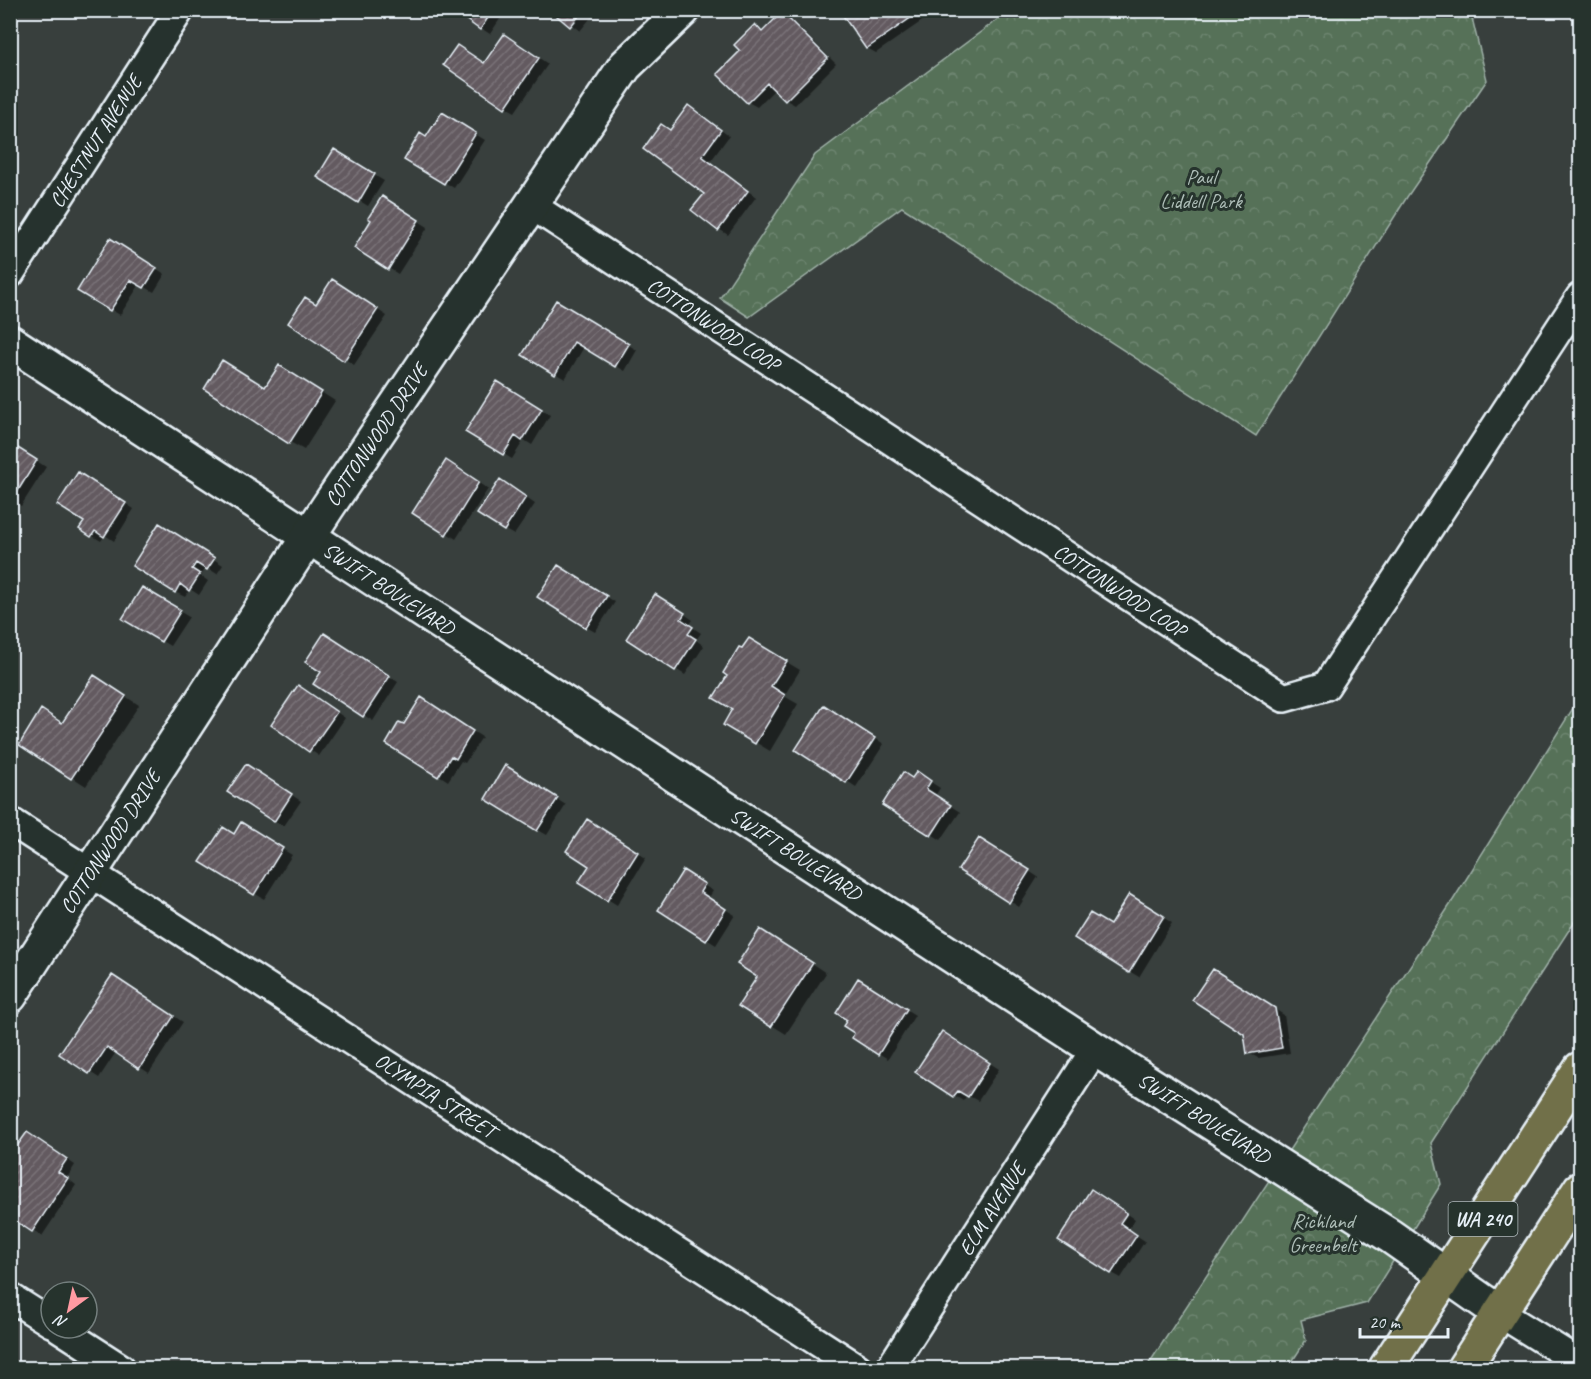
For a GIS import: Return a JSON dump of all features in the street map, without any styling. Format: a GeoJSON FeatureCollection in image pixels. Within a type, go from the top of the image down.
{"type":"FeatureCollection","features":[{"type":"Feature","properties":{"kind":"highway","name":"WA 240"},"geometry":{"type":"LineString","coordinates":[[1386,1368],[1581,1069]]}},
{"type":"Feature","properties":{"kind":"highway","name":"WA 240"},"geometry":{"type":"LineString","coordinates":[[1464,1368],[1581,1189]]}},
{"type":"Feature","properties":{"kind":"main road","name":"COTTONWOOD DRIVE"},"geometry":{"type":"LineString","coordinates":[[10,996],[309,536],[625,66],[684,10]]}},
{"type":"Feature","properties":{"kind":"main road","name":"SWIFT BOULEVARD"},"geometry":{"type":"LineString","coordinates":[[10,342],[1095,1049],[1389,1236],[1500,1313]]}},
{"type":"Feature","properties":{"kind":"street","name":"CHESTNUT AVENUE"},"geometry":{"type":"LineString","coordinates":[[10,274],[180,10]]}},
{"type":"Feature","properties":{"kind":"street","name":"COTTONWOOD LOOP"},"geometry":{"type":"LineString","coordinates":[[531,205],[1284,698],[1326,686],[1581,297]]}},
{"type":"Feature","properties":{"kind":"street","name":"OLYMPIA STREET"},"geometry":{"type":"LineString","coordinates":[[10,821],[858,1368]]}},
{"type":"Feature","properties":{"kind":"street","name":"ELM AVENUE"},"geometry":{"type":"LineString","coordinates":[[890,1368],[1095,1049]]}},
{"type":"Feature","properties":{"kind":"street"},"geometry":{"type":"LineString","coordinates":[[10,1297],[39,1315]]}},
{"type":"Feature","properties":{"kind":"street","name":"SWIFT BOULEVARD"},"geometry":{"type":"LineString","coordinates":[[1500,1313],[1581,1362]]}},
{"type":"Feature","properties":{"kind":"street"},"geometry":{"type":"LineString","coordinates":[[78,1340],[121,1368]]}},
{"type":"Feature","properties":{"kind":"green space","name":"Paul Liddell Park"},"geometry":{"type":"Polygon","coordinates":[[[1030,11],[1509,11],[1472,18],[1487,80],[1407,197],[1256,436],[902,207],[749,317],[720,298],[815,155],[1001,17],[1030,11]]]}},
{"type":"Feature","properties":{"kind":"green space","name":"Richland Greenbelt"},"geometry":{"type":"Polygon","coordinates":[[[1580,697],[1580,913],[1431,1143],[1441,1184],[1367,1303],[1301,1320],[1306,1340],[1288,1368],[1146,1368],[1450,905],[1580,697]]]}},
{"type":"Feature","properties":{"kind":"building"},"geometry":{"type":"Polygon","coordinates":[[[453,10],[493,10],[480,30],[453,10]]]}},
{"type":"Feature","properties":{"kind":"building"},"geometry":{"type":"Polygon","coordinates":[[[550,10],[584,10],[570,27],[550,10]]]}},
{"type":"Feature","properties":{"kind":"building"},"geometry":{"type":"Polygon","coordinates":[[[839,10],[922,10],[866,49],[839,10]]]}},
{"type":"Feature","properties":{"kind":"building"},"geometry":{"type":"Polygon","coordinates":[[[782,12],[828,58],[785,101],[767,83],[747,103],[717,74],[740,51],[734,45],[755,24],[762,32],[782,12]]]}},
{"type":"Feature","properties":{"kind":"building"},"geometry":{"type":"Polygon","coordinates":[[[504,34],[539,58],[505,108],[443,65],[457,45],[484,63],[504,34]]]}},
{"type":"Feature","properties":{"kind":"building"},"geometry":{"type":"Polygon","coordinates":[[[688,105],[721,130],[702,156],[748,191],[718,231],[691,210],[704,194],[643,149],[661,124],[670,130],[688,105]]]}},
{"type":"Feature","properties":{"kind":"building"},"geometry":{"type":"Polygon","coordinates":[[[442,112],[476,133],[444,184],[404,160],[420,133],[426,137],[442,112]]]}},
{"type":"Feature","properties":{"kind":"building"},"geometry":{"type":"Polygon","coordinates":[[[334,149],[375,174],[358,203],[317,177],[334,149]]]}},
{"type":"Feature","properties":{"kind":"building"},"geometry":{"type":"Polygon","coordinates":[[[382,196],[419,220],[388,270],[354,248],[371,220],[368,218],[382,196]]]}},
{"type":"Feature","properties":{"kind":"building"},"geometry":{"type":"Polygon","coordinates":[[[110,238],[157,268],[144,288],[130,280],[110,311],[77,291],[110,238]]]}},
{"type":"Feature","properties":{"kind":"building"},"geometry":{"type":"Polygon","coordinates":[[[332,279],[378,309],[344,361],[288,323],[305,297],[316,304],[332,279]]]}},
{"type":"Feature","properties":{"kind":"building"},"geometry":{"type":"Polygon","coordinates":[[[556,300],[629,344],[615,367],[574,342],[555,375],[522,355],[556,300]]]}},
{"type":"Feature","properties":{"kind":"building"},"geometry":{"type":"Polygon","coordinates":[[[222,360],[265,387],[279,365],[322,392],[289,444],[204,389],[222,360]]]}},
{"type":"Feature","properties":{"kind":"building"},"geometry":{"type":"Polygon","coordinates":[[[497,381],[542,409],[522,441],[515,436],[503,455],[465,432],[497,381]]]}},
{"type":"Feature","properties":{"kind":"building"},"geometry":{"type":"Polygon","coordinates":[[[10,443],[37,460],[11,502],[10,502],[10,443]]]}},
{"type":"Feature","properties":{"kind":"building"},"geometry":{"type":"Polygon","coordinates":[[[446,460],[479,482],[446,535],[412,513],[446,460]]]}},
{"type":"Feature","properties":{"kind":"building"},"geometry":{"type":"Polygon","coordinates":[[[78,472],[126,503],[104,537],[95,531],[91,537],[79,529],[84,522],[57,505],[78,472]]]}},
{"type":"Feature","properties":{"kind":"building"},"geometry":{"type":"Polygon","coordinates":[[[500,479],[526,497],[504,531],[477,514],[500,479]]]}},
{"type":"Feature","properties":{"kind":"building"},"geometry":{"type":"Polygon","coordinates":[[[159,523],[215,558],[207,570],[196,563],[192,569],[200,574],[189,591],[180,584],[175,593],[132,566],[159,523]]]}},
{"type":"Feature","properties":{"kind":"building"},"geometry":{"type":"Polygon","coordinates":[[[558,565],[607,596],[586,628],[537,597],[558,565]]]}},
{"type":"Feature","properties":{"kind":"building"},"geometry":{"type":"Polygon","coordinates":[[[142,587],[181,610],[161,642],[122,619],[142,587]]]}},
{"type":"Feature","properties":{"kind":"building"},"geometry":{"type":"Polygon","coordinates":[[[655,594],[685,613],[681,619],[693,627],[688,634],[696,639],[675,671],[626,639],[655,594]]]}},
{"type":"Feature","properties":{"kind":"building"},"geometry":{"type":"Polygon","coordinates":[[[324,633],[390,676],[363,717],[313,684],[321,672],[305,662],[324,633]]]}},
{"type":"Feature","properties":{"kind":"building"},"geometry":{"type":"Polygon","coordinates":[[[749,638],[787,661],[771,686],[785,695],[755,744],[723,725],[732,709],[713,698],[727,676],[723,673],[739,647],[742,648],[749,638]]]}},
{"type":"Feature","properties":{"kind":"building"},"geometry":{"type":"Polygon","coordinates":[[[94,675],[126,696],[71,779],[19,745],[41,709],[62,723],[94,675]]]}},
{"type":"Feature","properties":{"kind":"building"},"geometry":{"type":"Polygon","coordinates":[[[298,685],[337,712],[309,752],[271,725],[298,685]]]}},
{"type":"Feature","properties":{"kind":"building"},"geometry":{"type":"Polygon","coordinates":[[[421,697],[473,731],[456,759],[451,756],[438,777],[386,744],[399,722],[404,724],[421,697]]]}},
{"type":"Feature","properties":{"kind":"building"},"geometry":{"type":"Polygon","coordinates":[[[824,705],[875,738],[846,783],[795,750],[824,705]]]}},
{"type":"Feature","properties":{"kind":"building"},"geometry":{"type":"Polygon","coordinates":[[[246,764],[292,794],[274,822],[227,792],[246,764]]]}},
{"type":"Feature","properties":{"kind":"building"},"geometry":{"type":"Polygon","coordinates":[[[505,765],[558,798],[537,831],[485,799],[505,765]]]}},
{"type":"Feature","properties":{"kind":"building"},"geometry":{"type":"Polygon","coordinates":[[[917,771],[931,781],[926,789],[951,805],[931,836],[882,805],[903,772],[912,778],[917,771]]]}},
{"type":"Feature","properties":{"kind":"building"},"geometry":{"type":"Polygon","coordinates":[[[587,819],[638,852],[607,901],[578,883],[589,866],[566,851],[587,819]]]}},
{"type":"Feature","properties":{"kind":"building"},"geometry":{"type":"Polygon","coordinates":[[[241,822],[283,848],[254,895],[200,862],[223,827],[234,834],[241,822]]]}},
{"type":"Feature","properties":{"kind":"building"},"geometry":{"type":"Polygon","coordinates":[[[979,838],[1030,870],[1009,903],[958,870],[979,838]]]}},
{"type":"Feature","properties":{"kind":"building"},"geometry":{"type":"Polygon","coordinates":[[[683,870],[705,884],[700,892],[726,909],[706,941],[658,910],[683,870]]]}},
{"type":"Feature","properties":{"kind":"building"},"geometry":{"type":"Polygon","coordinates":[[[1129,894],[1164,916],[1129,973],[1074,938],[1090,913],[1110,925],[1129,894]]]}},
{"type":"Feature","properties":{"kind":"building"},"geometry":{"type":"Polygon","coordinates":[[[760,929],[813,963],[771,1027],[738,1006],[757,977],[737,964],[760,929]]]}},
{"type":"Feature","properties":{"kind":"building"},"geometry":{"type":"Polygon","coordinates":[[[1213,969],[1275,1008],[1282,1048],[1247,1054],[1244,1034],[1192,1000],[1213,969]]]}},
{"type":"Feature","properties":{"kind":"building"},"geometry":{"type":"Polygon","coordinates":[[[112,975],[174,1016],[139,1069],[107,1047],[89,1074],[59,1054],[112,975]]]}},
{"type":"Feature","properties":{"kind":"building"},"geometry":{"type":"Polygon","coordinates":[[[858,978],[907,1009],[878,1055],[852,1038],[854,1033],[843,1026],[847,1020],[836,1013],[858,978]]]}},
{"type":"Feature","properties":{"kind":"building"},"geometry":{"type":"Polygon","coordinates":[[[942,1031],[990,1063],[968,1097],[958,1091],[953,1097],[915,1072],[942,1031]]]}},
{"type":"Feature","properties":{"kind":"building"},"geometry":{"type":"Polygon","coordinates":[[[27,1132],[67,1159],[58,1172],[68,1178],[32,1232],[10,1217],[10,1156],[27,1132]]]}},
{"type":"Feature","properties":{"kind":"building"},"geometry":{"type":"Polygon","coordinates":[[[1091,1189],[1127,1213],[1120,1223],[1137,1235],[1111,1274],[1058,1240],[1091,1189]]]}}]}
